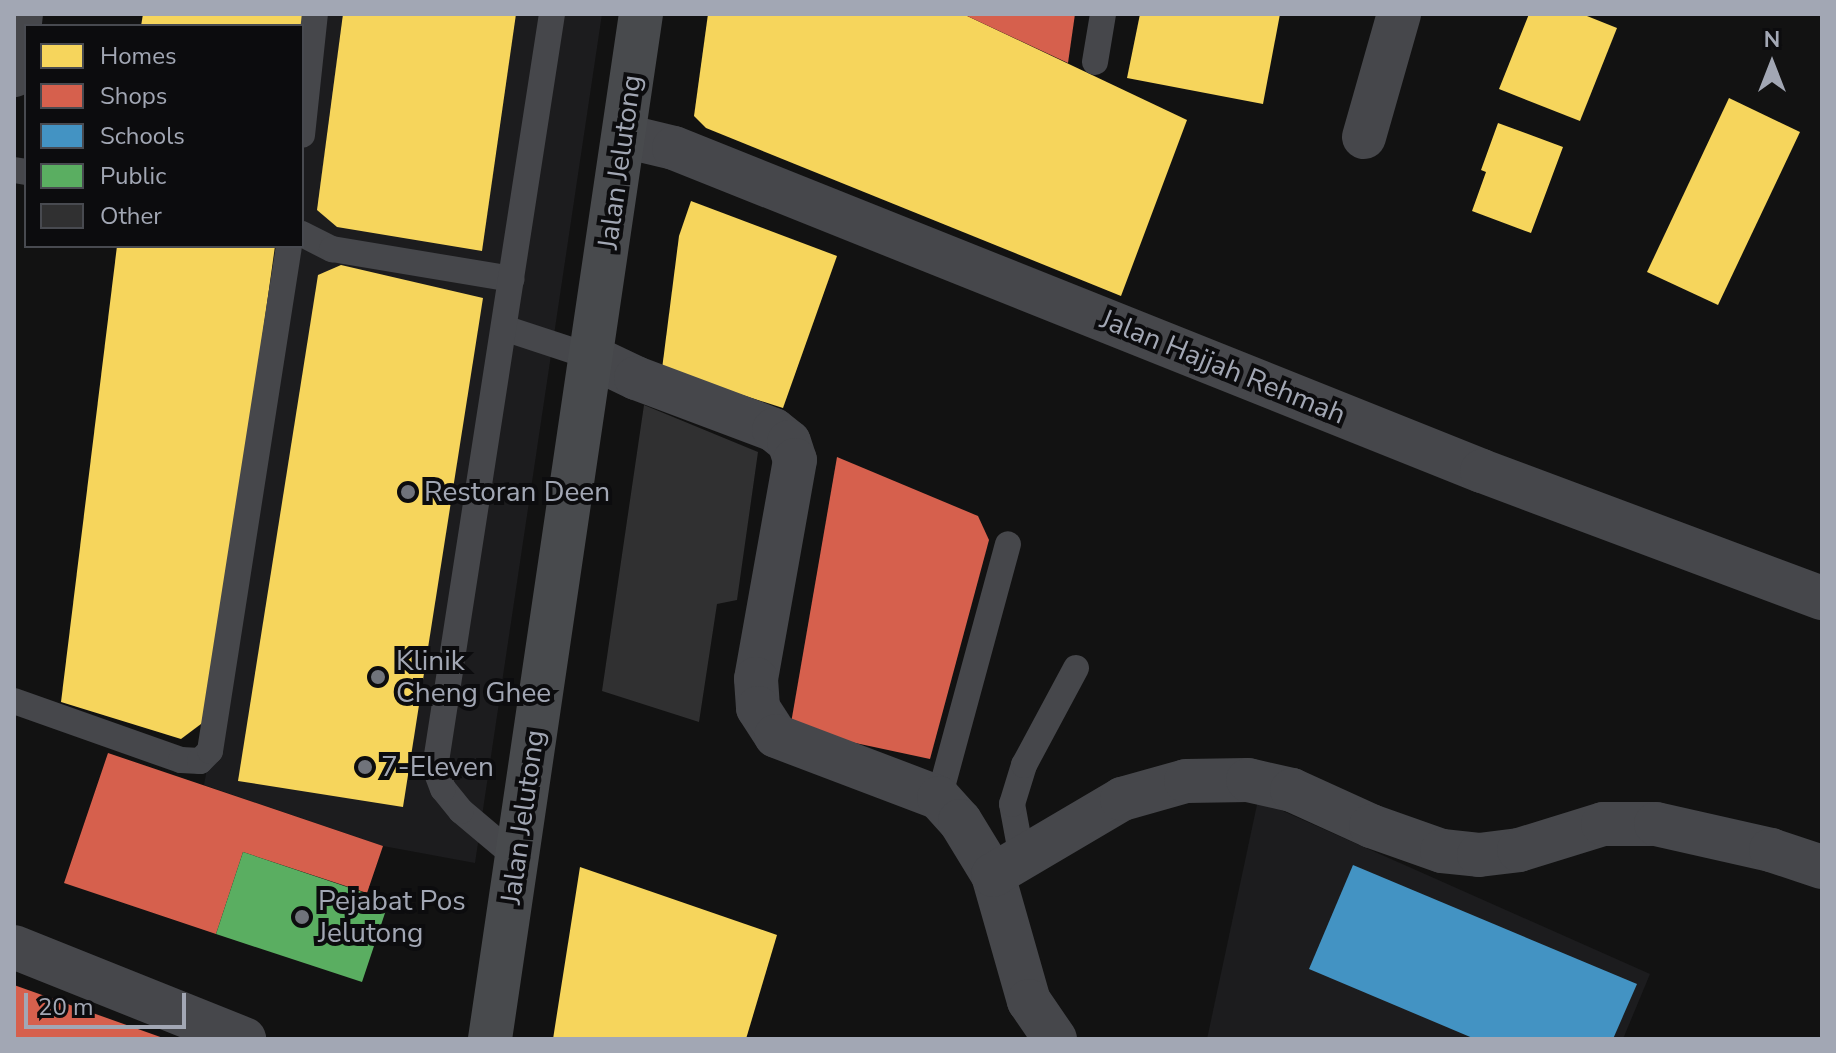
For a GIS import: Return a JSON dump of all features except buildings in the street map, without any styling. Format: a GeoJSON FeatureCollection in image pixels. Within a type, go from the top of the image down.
{"type":"FeatureCollection","features":[{"type":"Feature","properties":{"kind":"main road","name":"Jalan Jelutong"},"geometry":{"type":"LineString","coordinates":[[490,1039],[641,14]]}},
{"type":"Feature","properties":{"kind":"street"},"geometry":{"type":"LineString","coordinates":[[1364,137],[1399,14]]}},
{"type":"Feature","properties":{"kind":"street","name":"Jalan Hajjah Rehmah"},"geometry":{"type":"LineString","coordinates":[[624,136],[674,148],[1482,471],[1822,598]]}},
{"type":"Feature","properties":{"kind":"street"},"geometry":{"type":"LineString","coordinates":[[592,357],[636,378],[774,430],[789,442],[795,460],[756,679],[758,708],[776,736],[939,798],[1007,866],[1029,1001],[1055,1039]]}},
{"type":"Feature","properties":{"kind":"street"},"geometry":{"type":"LineString","coordinates":[[1007,866],[1122,799],[1186,781],[1248,780],[1292,790],[1371,826],[1442,851],[1479,855],[1519,850],[1603,824],[1656,824],[1771,850],[1822,867]]}},
{"type":"Feature","properties":{"kind":"street"},"geometry":{"type":"LineString","coordinates":[[14,947],[195,1030],[244,1039]]}},
{"type":"Feature","properties":{"kind":"lane"},"geometry":{"type":"LineString","coordinates":[[304,116],[315,14]]}},
{"type":"Feature","properties":{"kind":"lane"},"geometry":{"type":"LineString","coordinates":[[517,858],[461,811],[443,789],[435,768],[552,14]]}},
{"type":"Feature","properties":{"kind":"lane"},"geometry":{"type":"LineString","coordinates":[[1095,62],[1103,14]]}},
{"type":"Feature","properties":{"kind":"lane"},"geometry":{"type":"LineString","coordinates":[[304,235],[332,249],[512,279]]}},
{"type":"Feature","properties":{"kind":"lane"},"geometry":{"type":"LineString","coordinates":[[14,701],[181,760],[200,761],[210,751],[289,248]]}},
{"type":"Feature","properties":{"kind":"lane"},"geometry":{"type":"LineString","coordinates":[[504,328],[592,357]]}},
{"type":"Feature","properties":{"kind":"lane"},"geometry":{"type":"LineString","coordinates":[[939,798],[1008,544]]}},
{"type":"Feature","properties":{"kind":"lane"},"geometry":{"type":"LineString","coordinates":[[1007,866],[1012,804],[1024,765],[1076,668]]}},
{"type":"Feature","properties":{"kind":"shaded area"},"geometry":{"type":"Polygon","coordinates":[[[319,14],[602,14],[475,863],[383,846],[204,785],[304,248],[304,131],[319,14]]]}},
{"type":"Feature","properties":{"kind":"shaded area"},"geometry":{"type":"Polygon","coordinates":[[[1258,800],[1650,974],[1623,1039],[1207,1039],[1258,800]]]}},
{"type":"Feature","properties":{"kind":"place","name":"Restoran Deen"},"geometry":{"type":"Point","coordinates":[408,492]}},
{"type":"Feature","properties":{"kind":"place","name":"Klinik Cheng Ghee"},"geometry":{"type":"Point","coordinates":[378,677]}},
{"type":"Feature","properties":{"kind":"place","name":"7-Eleven"},"geometry":{"type":"Point","coordinates":[365,767]}},
{"type":"Feature","properties":{"kind":"place","name":"Pejabat Pos Jelutong"},"geometry":{"type":"Point","coordinates":[302,917]}}]}
